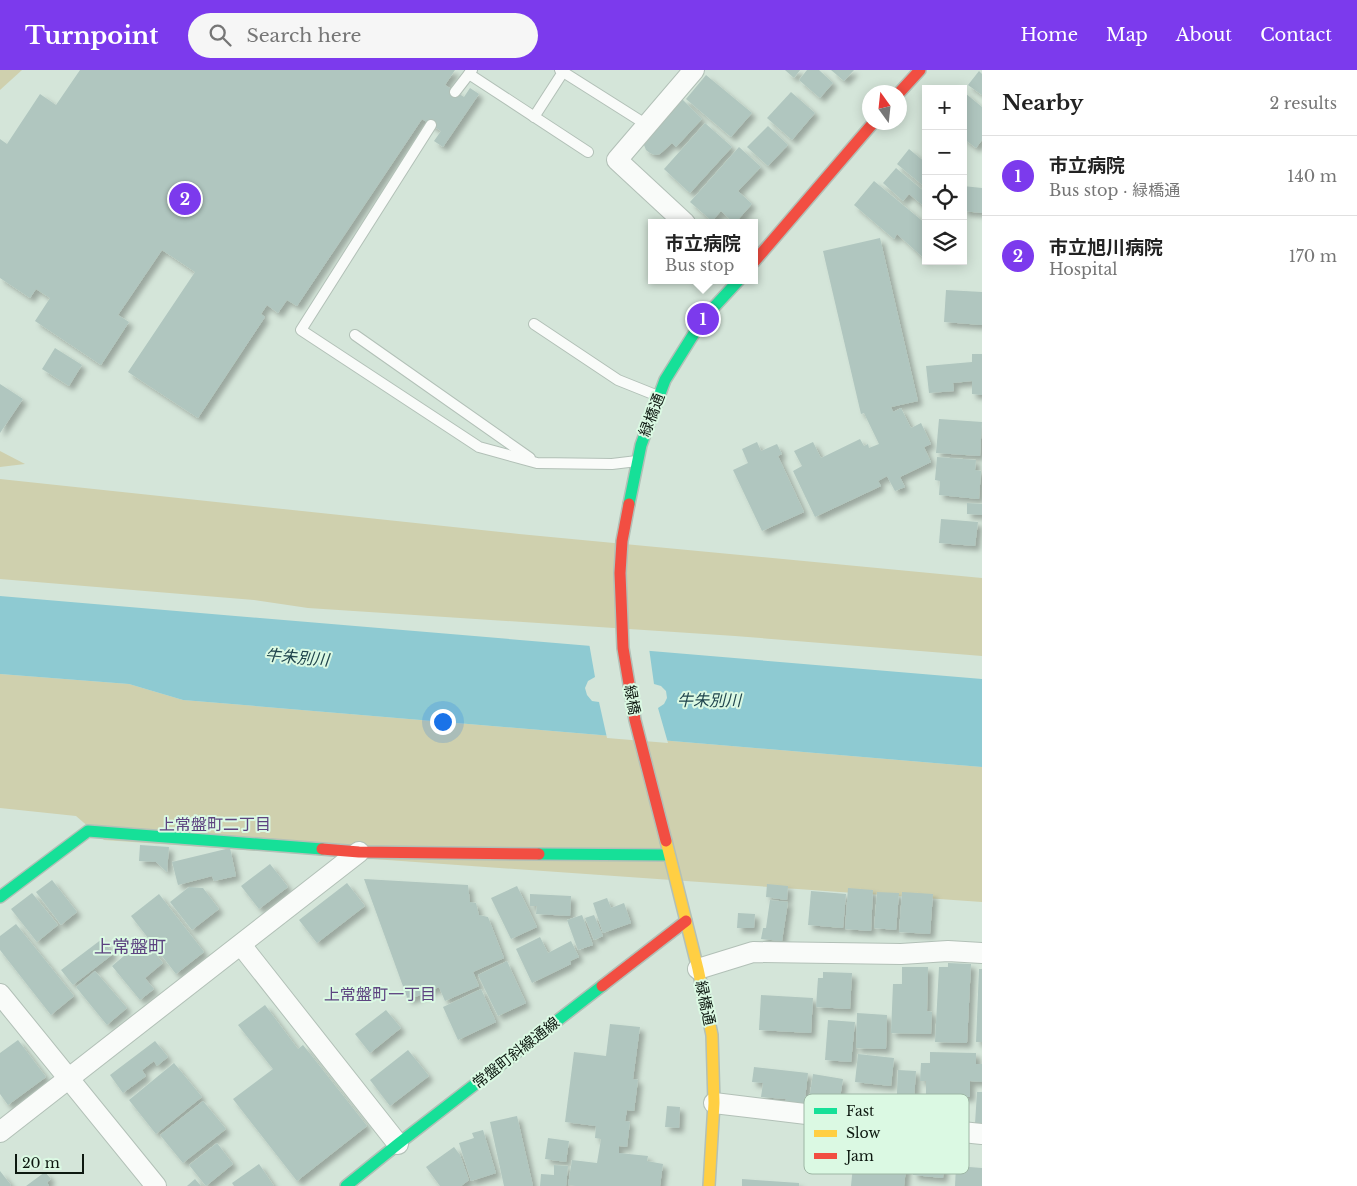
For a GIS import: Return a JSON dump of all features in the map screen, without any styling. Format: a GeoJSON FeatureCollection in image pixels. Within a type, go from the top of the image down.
{"type":"FeatureCollection","features":[{"type":"Feature","properties":{"kind":"street"},"geometry":{"type":"LineString","coordinates":[[681,219],[617,160],[694,70]]}},
{"type":"Feature","properties":{"kind":"street"},"geometry":{"type":"LineString","coordinates":[[907,86],[920,70]]}},
{"type":"Feature","properties":{"kind":"street"},"geometry":{"type":"LineString","coordinates":[[758,257],[867,130]]}},
{"type":"Feature","properties":{"kind":"street","name":"緑橋通"},"geometry":{"type":"LineString","coordinates":[[620,574],[622,541],[641,445],[659,397],[666,380],[703,319],[735,284]]}},
{"type":"Feature","properties":{"kind":"street","name":"緑橋"},"geometry":{"type":"LineString","coordinates":[[620,574],[623,648],[635,720],[661,823]]}},
{"type":"Feature","properties":{"kind":"street","name":"緑橋通"},"geometry":{"type":"LineString","coordinates":[[661,823],[698,969],[712,1036],[714,1103],[709,1186]]}},
{"type":"Feature","properties":{"kind":"street"},"geometry":{"type":"LineString","coordinates":[[0,897],[88,831],[359,852],[669,855]]}},
{"type":"Feature","properties":{"kind":"street"},"geometry":{"type":"LineString","coordinates":[[0,1132],[359,852]]}},
{"type":"Feature","properties":{"kind":"street","name":"常盤町斜線通線"},"geometry":{"type":"LineString","coordinates":[[346,1186],[686,921]]}},
{"type":"Feature","properties":{"kind":"street"},"geometry":{"type":"LineString","coordinates":[[241,945],[398,1144]]}},
{"type":"Feature","properties":{"kind":"street"},"geometry":{"type":"LineString","coordinates":[[698,969],[752,952],[901,954],[948,951],[982,953]]}},
{"type":"Feature","properties":{"kind":"street"},"geometry":{"type":"LineString","coordinates":[[0,994],[156,1186]]}},
{"type":"Feature","properties":{"kind":"street"},"geometry":{"type":"LineString","coordinates":[[714,1103],[804,1114]]}},
{"type":"Feature","properties":{"kind":"street"},"geometry":{"type":"LineString","coordinates":[[969,1133],[982,1134]]}},
{"type":"Feature","properties":{"kind":"lane"},"geometry":{"type":"LineString","coordinates":[[534,117],[562,71],[647,125]]}},
{"type":"Feature","properties":{"kind":"lane"},"geometry":{"type":"LineString","coordinates":[[455,92],[471,72],[534,117],[588,152]]}},
{"type":"Feature","properties":{"kind":"lane"},"geometry":{"type":"LineString","coordinates":[[431,125],[301,330],[479,448],[537,463],[612,464],[638,461]]}},
{"type":"Feature","properties":{"kind":"lane"},"geometry":{"type":"LineString","coordinates":[[534,324],[618,380],[659,397]]}},
{"type":"Feature","properties":{"kind":"lane"},"geometry":{"type":"LineString","coordinates":[[355,335],[537,463]]}},
{"type":"Feature","properties":{"kind":"green space"},"geometry":{"type":"Polygon","coordinates":[[[0,70],[22,70],[0,90],[0,70]]]}},
{"type":"Feature","properties":{"kind":"green space"},"geometry":{"type":"Polygon","coordinates":[[[0,451],[25,464],[0,467],[0,451]]]}},
{"type":"Feature","properties":{"kind":"green space"},"geometry":{"type":"Polygon","coordinates":[[[0,479],[519,534],[982,578],[982,656],[735,636],[308,608],[254,600],[0,579],[0,479]]]}},
{"type":"Feature","properties":{"kind":"green space"},"geometry":{"type":"Polygon","coordinates":[[[0,674],[129,684],[183,700],[982,767],[982,902],[104,840],[76,816],[0,808],[0,674]]]}},
{"type":"Feature","properties":{"kind":"water","name":"牛朱別川"},"geometry":{"type":"Polygon","coordinates":[[[0,596],[982,679],[982,767],[183,700],[129,684],[0,674],[0,596]]]}},
{"type":"Feature","properties":{"kind":"pier"},"geometry":{"type":"Polygon","coordinates":[[[589,643],[649,648],[654,684],[661,686],[666,691],[667,698],[664,704],[658,708],[668,743],[607,738],[599,702],[592,701],[587,695],[585,688],[588,681],[595,677],[589,643]]]}},
{"type":"Feature","properties":{"kind":"building"},"geometry":{"type":"Polygon","coordinates":[[[80,70],[455,70],[445,85],[464,97],[470,88],[479,94],[443,147],[434,141],[441,131],[422,119],[297,306],[287,300],[278,313],[267,305],[261,314],[265,317],[198,418],[128,372],[195,272],[162,250],[118,315],[129,322],[101,365],[35,321],[50,298],[36,289],[30,298],[0,278],[0,139],[7,144],[40,94],[56,105],[80,70]]]}},
{"type":"Feature","properties":{"kind":"building"},"geometry":{"type":"Polygon","coordinates":[[[785,70],[800,70],[794,78],[785,70]]]}},
{"type":"Feature","properties":{"kind":"building"},"geometry":{"type":"Polygon","coordinates":[[[807,70],[819,70],[833,83],[820,98],[799,80],[807,70]]]}},
{"type":"Feature","properties":{"kind":"building"},"geometry":{"type":"Polygon","coordinates":[[[831,70],[854,70],[844,81],[831,70]]]}},
{"type":"Feature","properties":{"kind":"building"},"geometry":{"type":"Polygon","coordinates":[[[979,71],[982,74],[982,95],[968,85],[979,71]]]}},
{"type":"Feature","properties":{"kind":"building"},"geometry":{"type":"Polygon","coordinates":[[[706,75],[752,113],[731,137],[686,99],[706,75]]]}},
{"type":"Feature","properties":{"kind":"building"},"geometry":{"type":"Polygon","coordinates":[[[791,92],[815,113],[792,140],[767,118],[791,92]]]}},
{"type":"Feature","properties":{"kind":"building"},"geometry":{"type":"Polygon","coordinates":[[[967,95],[982,107],[982,140],[976,148],[967,141],[967,95]]]}},
{"type":"Feature","properties":{"kind":"building"},"geometry":{"type":"Polygon","coordinates":[[[682,99],[702,119],[676,147],[672,143],[660,154],[650,153],[644,145],[645,140],[682,99]]]}},
{"type":"Feature","properties":{"kind":"building"},"geometry":{"type":"Polygon","coordinates":[[[705,123],[732,147],[690,193],[664,169],[705,123]]]}},
{"type":"Feature","properties":{"kind":"building"},"geometry":{"type":"Polygon","coordinates":[[[768,126],[788,145],[768,166],[747,147],[768,126]]]}},
{"type":"Feature","properties":{"kind":"building"},"geometry":{"type":"Polygon","coordinates":[[[739,147],[761,167],[738,191],[752,204],[739,219],[730,219],[721,211],[714,219],[710,219],[690,202],[739,147]]]}},
{"type":"Feature","properties":{"kind":"building"},"geometry":{"type":"Polygon","coordinates":[[[909,149],[922,160],[922,185],[897,164],[909,149]]]}},
{"type":"Feature","properties":{"kind":"building"},"geometry":{"type":"Polygon","coordinates":[[[896,168],[922,190],[922,205],[909,194],[903,201],[883,183],[896,168]]]}},
{"type":"Feature","properties":{"kind":"building"},"geometry":{"type":"Polygon","coordinates":[[[874,181],[922,221],[922,256],[897,234],[894,239],[854,205],[874,181]]]}},
{"type":"Feature","properties":{"kind":"building"},"geometry":{"type":"Polygon","coordinates":[[[967,186],[982,188],[982,213],[967,211],[967,186]]]}},
{"type":"Feature","properties":{"kind":"building"},"geometry":{"type":"Polygon","coordinates":[[[880,238],[918,401],[891,407],[893,412],[901,408],[911,428],[921,423],[931,444],[924,447],[931,462],[900,477],[905,487],[895,491],[887,476],[878,481],[881,486],[815,517],[793,471],[802,466],[794,451],[813,442],[821,458],[860,439],[864,446],[868,444],[869,448],[879,444],[864,413],[861,414],[823,251],[880,238]]]}},
{"type":"Feature","properties":{"kind":"building"},"geometry":{"type":"Polygon","coordinates":[[[946,290],[982,292],[982,325],[944,322],[946,290]]]}},
{"type":"Feature","properties":{"kind":"building"},"geometry":{"type":"Polygon","coordinates":[[[55,348],[82,365],[69,386],[42,369],[55,348]]]}},
{"type":"Feature","properties":{"kind":"building"},"geometry":{"type":"Polygon","coordinates":[[[972,354],[982,354],[982,395],[972,394],[972,381],[953,383],[954,391],[929,393],[926,366],[972,362],[972,354]]]}},
{"type":"Feature","properties":{"kind":"building"},"geometry":{"type":"Polygon","coordinates":[[[0,384],[23,399],[0,433],[0,384]]]}},
{"type":"Feature","properties":{"kind":"building"},"geometry":{"type":"Polygon","coordinates":[[[939,419],[982,422],[980,456],[936,453],[939,419]]]}},
{"type":"Feature","properties":{"kind":"building"},"geometry":{"type":"Polygon","coordinates":[[[757,442],[761,451],[777,444],[782,454],[778,456],[804,512],[762,531],[733,470],[748,463],[742,449],[757,442]]]}},
{"type":"Feature","properties":{"kind":"building"},"geometry":{"type":"Polygon","coordinates":[[[937,457],[976,460],[975,470],[981,471],[979,499],[939,495],[940,481],[935,480],[937,457]]]}},
{"type":"Feature","properties":{"kind":"building"},"geometry":{"type":"Polygon","coordinates":[[[967,503],[982,504],[982,515],[967,514],[967,503]]]}},
{"type":"Feature","properties":{"kind":"building"},"geometry":{"type":"Polygon","coordinates":[[[941,519],[978,522],[975,546],[939,543],[941,519]]]}},
{"type":"Feature","properties":{"kind":"building"},"geometry":{"type":"Polygon","coordinates":[[[140,845],[169,847],[167,872],[156,862],[139,861],[140,845]]]}},
{"type":"Feature","properties":{"kind":"building"},"geometry":{"type":"Polygon","coordinates":[[[230,848],[236,876],[214,881],[212,876],[178,885],[172,862],[230,848]]]}},
{"type":"Feature","properties":{"kind":"building"},"geometry":{"type":"Polygon","coordinates":[[[270,864],[288,887],[259,909],[241,886],[270,864]]]}},
{"type":"Feature","properties":{"kind":"building"},"geometry":{"type":"Polygon","coordinates":[[[364,879],[468,885],[470,902],[476,903],[479,915],[488,917],[504,958],[473,972],[479,986],[445,1001],[439,987],[408,1000],[364,879]]]}},
{"type":"Feature","properties":{"kind":"building"},"geometry":{"type":"Polygon","coordinates":[[[52,880],[77,912],[61,925],[36,892],[52,880]]]}},
{"type":"Feature","properties":{"kind":"building"},"geometry":{"type":"Polygon","coordinates":[[[347,883],[365,906],[317,943],[299,920],[347,883]]]}},
{"type":"Feature","properties":{"kind":"building"},"geometry":{"type":"Polygon","coordinates":[[[767,884],[788,886],[787,900],[766,897],[767,884]]]}},
{"type":"Feature","properties":{"kind":"building"},"geometry":{"type":"Polygon","coordinates":[[[517,886],[537,927],[511,939],[491,898],[517,886]]]}},
{"type":"Feature","properties":{"kind":"building"},"geometry":{"type":"Polygon","coordinates":[[[189,887],[203,888],[219,909],[192,930],[170,902],[189,887]]]}},
{"type":"Feature","properties":{"kind":"building"},"geometry":{"type":"Polygon","coordinates":[[[848,888],[873,890],[871,931],[845,929],[848,888]]]}},
{"type":"Feature","properties":{"kind":"building"},"geometry":{"type":"Polygon","coordinates":[[[811,891],[846,894],[843,928],[808,925],[811,891]]]}},
{"type":"Feature","properties":{"kind":"building"},"geometry":{"type":"Polygon","coordinates":[[[877,892],[899,893],[896,930],[874,928],[877,892]]]}},
{"type":"Feature","properties":{"kind":"building"},"geometry":{"type":"Polygon","coordinates":[[[902,892],[933,894],[930,934],[899,932],[902,892]]]}},
{"type":"Feature","properties":{"kind":"building"},"geometry":{"type":"Polygon","coordinates":[[[32,893],[58,925],[37,942],[11,909],[32,893]]]}},
{"type":"Feature","properties":{"kind":"building"},"geometry":{"type":"Polygon","coordinates":[[[159,894],[204,952],[176,974],[131,916],[159,894]]]}},
{"type":"Feature","properties":{"kind":"building"},"geometry":{"type":"Polygon","coordinates":[[[530,894],[571,896],[570,916],[536,914],[537,906],[530,906],[530,894]]]}},
{"type":"Feature","properties":{"kind":"building"},"geometry":{"type":"Polygon","coordinates":[[[607,898],[611,908],[624,903],[631,923],[603,933],[593,903],[607,898]]]}},
{"type":"Feature","properties":{"kind":"building"},"geometry":{"type":"Polygon","coordinates":[[[770,900],[788,902],[782,941],[761,939],[763,928],[766,928],[770,900]]]}},
{"type":"Feature","properties":{"kind":"building"},"geometry":{"type":"Polygon","coordinates":[[[738,913],[755,914],[754,928],[737,928],[738,913]]]}},
{"type":"Feature","properties":{"kind":"building"},"geometry":{"type":"Polygon","coordinates":[[[582,915],[593,945],[578,950],[567,920],[582,915]]]}},
{"type":"Feature","properties":{"kind":"building"},"geometry":{"type":"Polygon","coordinates":[[[594,915],[603,936],[594,940],[585,918],[594,915]]]}},
{"type":"Feature","properties":{"kind":"building"},"geometry":{"type":"Polygon","coordinates":[[[16,924],[74,996],[51,1015],[0,950],[0,936],[16,924]]]}},
{"type":"Feature","properties":{"kind":"building"},"geometry":{"type":"Polygon","coordinates":[[[540,937],[548,953],[571,941],[579,957],[570,961],[571,964],[532,983],[516,949],[540,937]]]}},
{"type":"Feature","properties":{"kind":"building"},"geometry":{"type":"Polygon","coordinates":[[[102,939],[113,954],[73,985],[61,970],[102,939]]]}},
{"type":"Feature","properties":{"kind":"building"},"geometry":{"type":"Polygon","coordinates":[[[144,939],[163,963],[145,978],[154,989],[140,1000],[112,966],[144,939]]]}},
{"type":"Feature","properties":{"kind":"building"},"geometry":{"type":"Polygon","coordinates":[[[507,961],[526,1003],[498,1016],[478,975],[507,961]]]}},
{"type":"Feature","properties":{"kind":"building"},"geometry":{"type":"Polygon","coordinates":[[[948,963],[971,964],[967,1043],[935,1042],[939,967],[948,967],[948,963]]]}},
{"type":"Feature","properties":{"kind":"building"},"geometry":{"type":"Polygon","coordinates":[[[902,967],[928,967],[927,1011],[932,1012],[931,1034],[891,1033],[893,984],[902,984],[902,967]]]}},
{"type":"Feature","properties":{"kind":"building"},"geometry":{"type":"Polygon","coordinates":[[[979,969],[982,969],[982,1042],[976,1042],[979,969]]]}},
{"type":"Feature","properties":{"kind":"building"},"geometry":{"type":"Polygon","coordinates":[[[95,971],[127,1008],[107,1025],[76,987],[95,971]]]}},
{"type":"Feature","properties":{"kind":"building"},"geometry":{"type":"Polygon","coordinates":[[[823,972],[852,973],[850,1009],[816,1007],[818,978],[823,978],[823,972]]]}},
{"type":"Feature","properties":{"kind":"building"},"geometry":{"type":"Polygon","coordinates":[[[481,989],[496,1022],[458,1040],[443,1007],[481,989]]]}},
{"type":"Feature","properties":{"kind":"building"},"geometry":{"type":"Polygon","coordinates":[[[761,995],[813,998],[811,1033],[759,1030],[761,995]]]}},
{"type":"Feature","properties":{"kind":"building"},"geometry":{"type":"Polygon","coordinates":[[[265,1005],[298,1049],[303,1045],[367,1126],[297,1181],[233,1099],[273,1069],[238,1025],[265,1005]]]}},
{"type":"Feature","properties":{"kind":"building"},"geometry":{"type":"Polygon","coordinates":[[[386,1010],[401,1028],[370,1053],[355,1034],[386,1010]]]}},
{"type":"Feature","properties":{"kind":"building"},"geometry":{"type":"Polygon","coordinates":[[[857,1013],[887,1015],[886,1049],[856,1048],[857,1013]]]}},
{"type":"Feature","properties":{"kind":"building"},"geometry":{"type":"Polygon","coordinates":[[[828,1020],[855,1022],[851,1062],[825,1060],[828,1020]]]}},
{"type":"Feature","properties":{"kind":"building"},"geometry":{"type":"Polygon","coordinates":[[[610,1024],[640,1027],[633,1079],[638,1080],[634,1111],[627,1110],[625,1121],[630,1122],[627,1147],[619,1146],[619,1153],[648,1156],[647,1161],[663,1164],[660,1186],[568,1185],[572,1160],[597,1163],[601,1139],[595,1138],[596,1126],[565,1122],[574,1052],[606,1056],[610,1024]]]}},
{"type":"Feature","properties":{"kind":"building"},"geometry":{"type":"Polygon","coordinates":[[[18,1040],[46,1077],[8,1105],[0,1094],[0,1053],[18,1040]]]}},
{"type":"Feature","properties":{"kind":"building"},"geometry":{"type":"Polygon","coordinates":[[[155,1041],[168,1057],[157,1066],[154,1061],[142,1070],[146,1076],[123,1093],[110,1075],[155,1041]]]}},
{"type":"Feature","properties":{"kind":"building"},"geometry":{"type":"Polygon","coordinates":[[[408,1050],[429,1076],[390,1106],[370,1080],[408,1050]]]}},
{"type":"Feature","properties":{"kind":"building"},"geometry":{"type":"Polygon","coordinates":[[[930,1052],[976,1053],[976,1064],[982,1064],[982,1082],[970,1081],[970,1097],[969,1094],[926,1094],[926,1081],[920,1081],[921,1063],[930,1063],[930,1052]]]}},
{"type":"Feature","properties":{"kind":"building"},"geometry":{"type":"Polygon","coordinates":[[[858,1054],[894,1058],[891,1086],[855,1082],[858,1054]]]}},
{"type":"Feature","properties":{"kind":"building"},"geometry":{"type":"Polygon","coordinates":[[[174,1063],[202,1097],[156,1134],[129,1100],[174,1063]]]}},
{"type":"Feature","properties":{"kind":"building"},"geometry":{"type":"Polygon","coordinates":[[[754,1067],[808,1073],[806,1094],[804,1094],[804,1108],[785,1106],[786,1099],[761,1097],[763,1083],[752,1082],[754,1067]]]}},
{"type":"Feature","properties":{"kind":"building"},"geometry":{"type":"Polygon","coordinates":[[[898,1070],[916,1071],[914,1094],[897,1094],[898,1070]]]}},
{"type":"Feature","properties":{"kind":"building"},"geometry":{"type":"Polygon","coordinates":[[[813,1074],[843,1079],[841,1094],[810,1094],[813,1074]]]}},
{"type":"Feature","properties":{"kind":"building"},"geometry":{"type":"Polygon","coordinates":[[[977,1092],[982,1092],[982,1125],[975,1124],[977,1092]]]}},
{"type":"Feature","properties":{"kind":"building"},"geometry":{"type":"Polygon","coordinates":[[[203,1101],[226,1129],[183,1163],[160,1135],[203,1101]]]}},
{"type":"Feature","properties":{"kind":"building"},"geometry":{"type":"Polygon","coordinates":[[[667,1106],[680,1107],[679,1128],[665,1127],[667,1106]]]}},
{"type":"Feature","properties":{"kind":"building"},"geometry":{"type":"Polygon","coordinates":[[[517,1116],[533,1186],[504,1186],[490,1122],[517,1116]]]}},
{"type":"Feature","properties":{"kind":"building"},"geometry":{"type":"Polygon","coordinates":[[[483,1130],[496,1173],[471,1181],[459,1143],[474,1138],[472,1133],[483,1130]]]}},
{"type":"Feature","properties":{"kind":"building"},"geometry":{"type":"Polygon","coordinates":[[[548,1138],[569,1141],[566,1162],[545,1159],[548,1138]]]}},
{"type":"Feature","properties":{"kind":"building"},"geometry":{"type":"Polygon","coordinates":[[[217,1143],[233,1164],[206,1186],[189,1165],[217,1143]]]}},
{"type":"Feature","properties":{"kind":"building"},"geometry":{"type":"Polygon","coordinates":[[[454,1147],[460,1155],[469,1180],[461,1186],[440,1186],[426,1167],[454,1147]]]}},
{"type":"Feature","properties":{"kind":"building"},"geometry":{"type":"Polygon","coordinates":[[[259,1164],[274,1186],[234,1186],[232,1183],[259,1164]]]}},
{"type":"Feature","properties":{"kind":"building"},"geometry":{"type":"Polygon","coordinates":[[[554,1165],[568,1166],[566,1186],[540,1186],[541,1174],[554,1175],[554,1165]]]}},
{"type":"Feature","properties":{"kind":"building"},"geometry":{"type":"Polygon","coordinates":[[[969,1167],[982,1168],[982,1186],[955,1186],[956,1174],[969,1174],[969,1167]]]}},
{"type":"Feature","properties":{"kind":"building"},"geometry":{"type":"Polygon","coordinates":[[[0,1171],[11,1185],[10,1186],[0,1186],[0,1171]]]}},
{"type":"Feature","properties":{"kind":"building"},"geometry":{"type":"Polygon","coordinates":[[[45,1172],[51,1179],[47,1182],[49,1186],[26,1186],[45,1172]]]}},
{"type":"Feature","properties":{"kind":"building"},"geometry":{"type":"Polygon","coordinates":[[[852,1174],[905,1174],[904,1186],[851,1186],[852,1174]]]}},
{"type":"Feature","properties":{"kind":"building"},"geometry":{"type":"Polygon","coordinates":[[[913,1174],[943,1174],[943,1178],[913,1174]]]}},
{"type":"Feature","properties":{"kind":"building"},"geometry":{"type":"Polygon","coordinates":[[[195,1179],[201,1186],[187,1186],[195,1179]]]}},
{"type":"Feature","properties":{"kind":"building"},"geometry":{"type":"Polygon","coordinates":[[[742,1179],[799,1183],[799,1186],[742,1186],[742,1179]]]}},
{"type":"Feature","properties":{"kind":"traffic: fast"},"geometry":{"type":"LineString","coordinates":[[629,504],[641,445],[665,380],[703,319],[735,284]]}},
{"type":"Feature","properties":{"kind":"traffic: fast"},"geometry":{"type":"LineString","coordinates":[[0,897],[88,831],[322,849]]}},
{"type":"Feature","properties":{"kind":"traffic: fast"},"geometry":{"type":"LineString","coordinates":[[539,854],[669,855]]}},
{"type":"Feature","properties":{"kind":"traffic: fast"},"geometry":{"type":"LineString","coordinates":[[346,1186],[602,986]]}},
{"type":"Feature","properties":{"kind":"traffic: slow"},"geometry":{"type":"LineString","coordinates":[[666,841],[698,969],[712,1035],[714,1103],[709,1186]]}},
{"type":"Feature","properties":{"kind":"traffic: jam"},"geometry":{"type":"LineString","coordinates":[[906,85],[920,70]]}},
{"type":"Feature","properties":{"kind":"traffic: jam"},"geometry":{"type":"LineString","coordinates":[[758,257],[867,130]]}},
{"type":"Feature","properties":{"kind":"traffic: jam"},"geometry":{"type":"LineString","coordinates":[[629,504],[622,541],[620,573],[623,648],[635,720],[666,841]]}},
{"type":"Feature","properties":{"kind":"traffic: jam"},"geometry":{"type":"LineString","coordinates":[[322,849],[359,852],[539,854]]}},
{"type":"Feature","properties":{"kind":"traffic: jam"},"geometry":{"type":"LineString","coordinates":[[602,986],[686,921]]}},
{"type":"Feature","properties":{"kind":"place","name":"市立旭川病院"},"geometry":{"type":"Point","coordinates":[185,199]}},
{"type":"Feature","properties":{"kind":"place","name":"市立病院"},"geometry":{"type":"Point","coordinates":[703,319]}},
{"type":"Feature","properties":{"kind":"district","name":"上常盤町二丁目"},"geometry":{"type":"Point","coordinates":[215,824]}},
{"type":"Feature","properties":{"kind":"district","name":"上常盤町"},"geometry":{"type":"Point","coordinates":[130,947]}},
{"type":"Feature","properties":{"kind":"district","name":"上常盤町一丁目"},"geometry":{"type":"Point","coordinates":[380,994]}}]}
